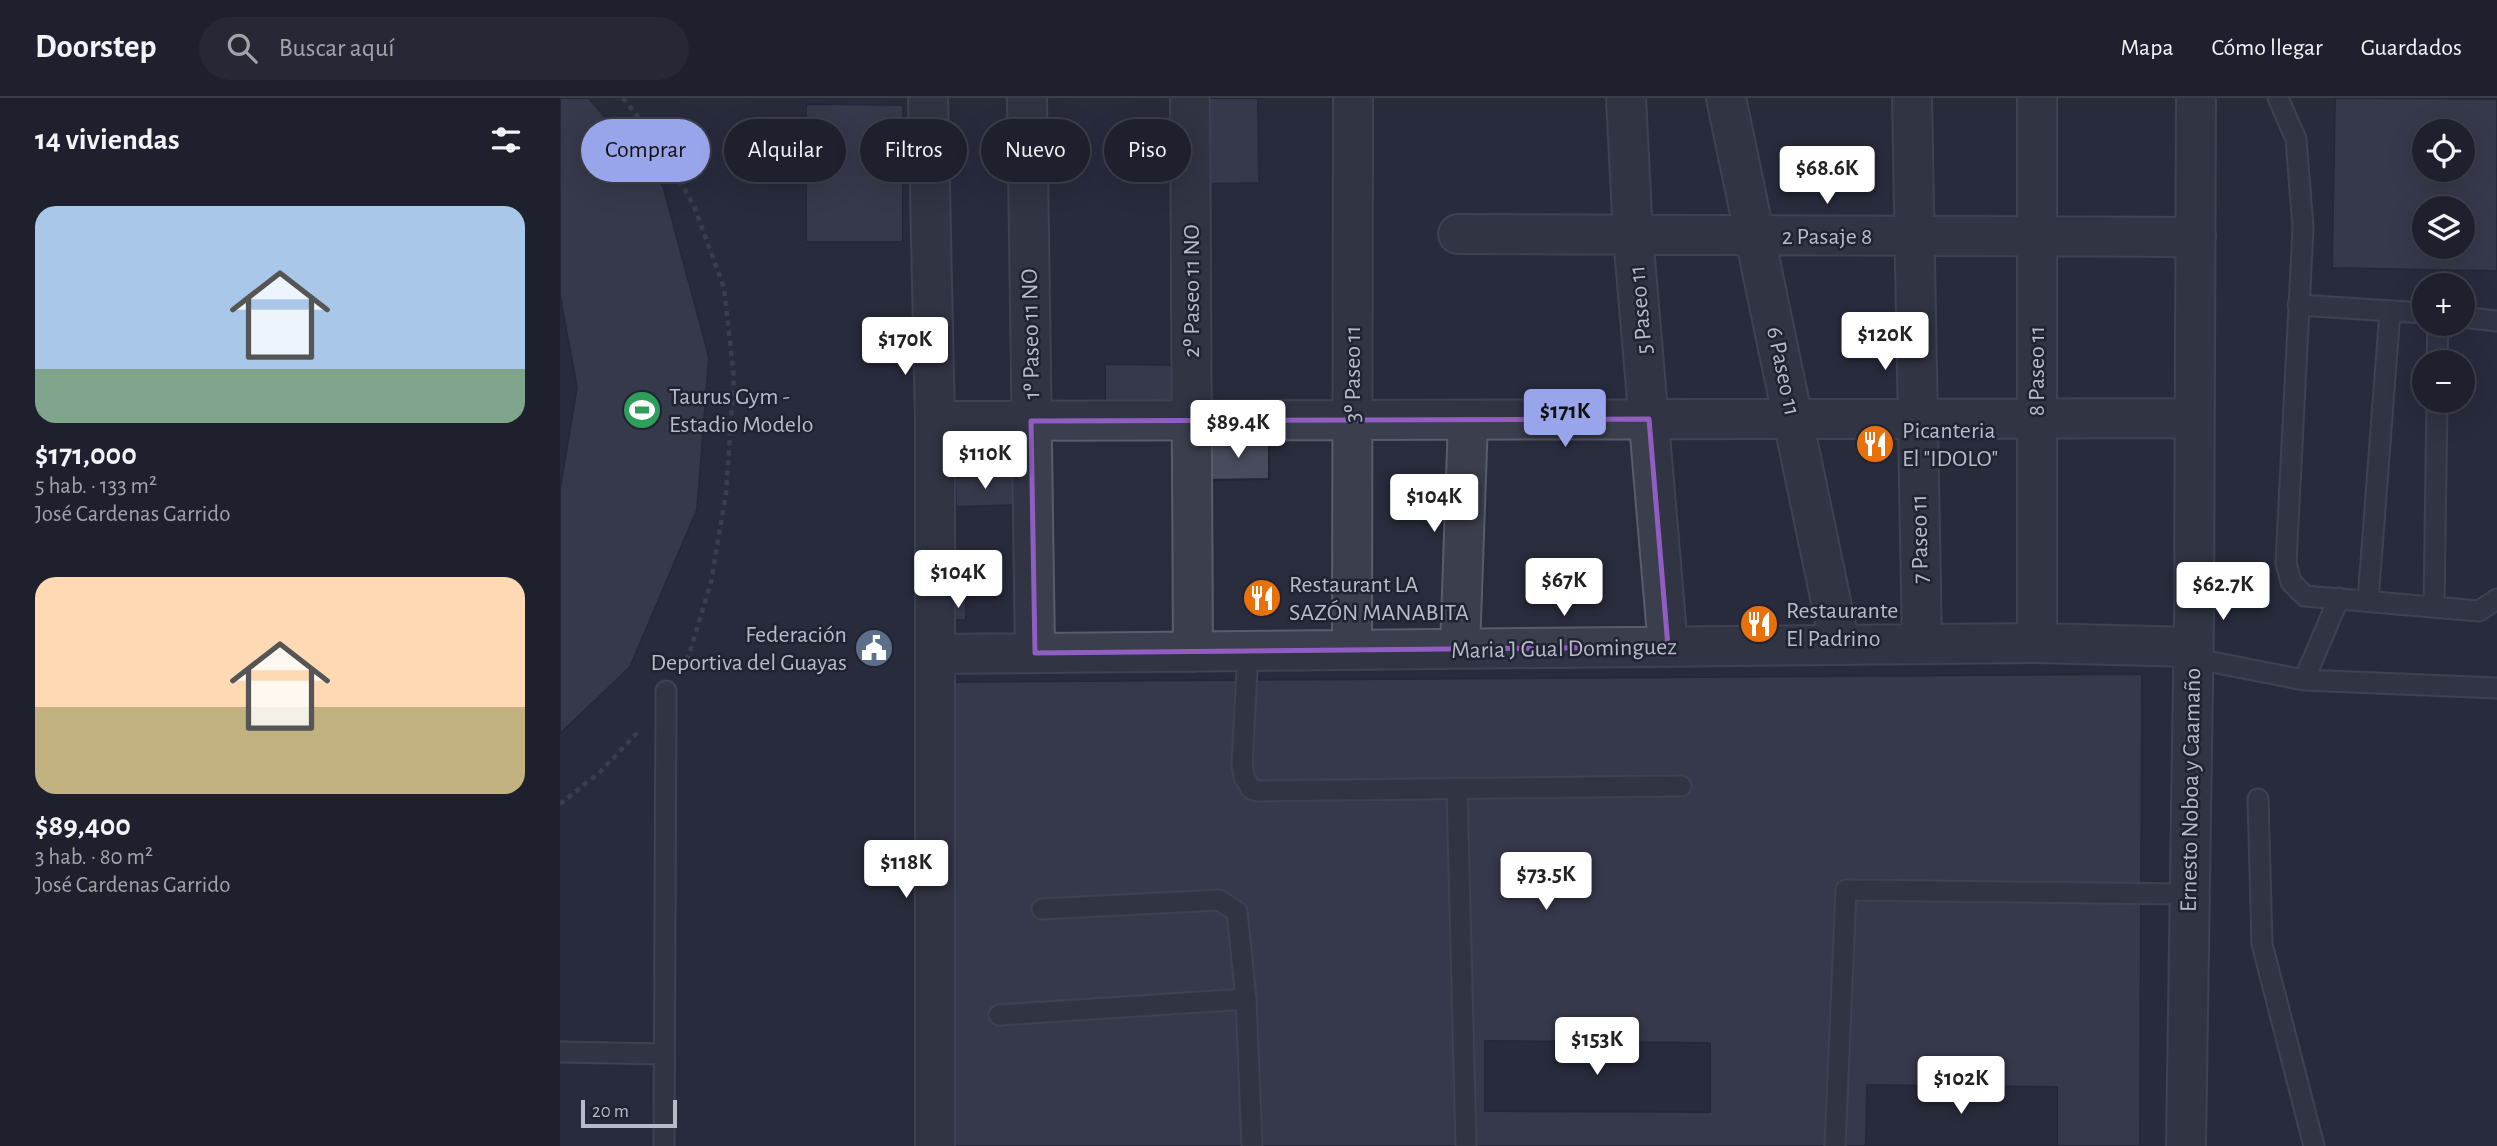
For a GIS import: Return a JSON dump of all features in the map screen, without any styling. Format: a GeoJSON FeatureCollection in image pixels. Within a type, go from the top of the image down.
{"type":"FeatureCollection","features":[{"type":"Feature","properties":{"kind":"street"},"geometry":{"type":"LineString","coordinates":[[928,98],[935,421],[935,1146]]}},
{"type":"Feature","properties":{"kind":"street","name":"1º Paseo 11 NO"},"geometry":{"type":"LineString","coordinates":[[1027,98],[1035,653]]}},
{"type":"Feature","properties":{"kind":"street","name":"2º Paseo 11 NO"},"geometry":{"type":"LineString","coordinates":[[1191,98],[1193,652]]}},
{"type":"Feature","properties":{"kind":"street","name":"3º Paseo 11"},"geometry":{"type":"LineString","coordinates":[[1352,650],[1353,98]]}},
{"type":"Feature","properties":{"kind":"street","name":"5 Paseo 11"},"geometry":{"type":"LineString","coordinates":[[1626,98],[1633,235],[1668,647]]}},
{"type":"Feature","properties":{"kind":"street","name":"6 Paseo 11"},"geometry":{"type":"LineString","coordinates":[[1726,98],[1840,645]]}},
{"type":"Feature","properties":{"kind":"street","name":"7 Paseo 11"},"geometry":{"type":"LineString","coordinates":[[1912,98],[1922,644]]}},
{"type":"Feature","properties":{"kind":"street","name":"8 Paseo 11"},"geometry":{"type":"LineString","coordinates":[[2037,643],[2038,98]]}},
{"type":"Feature","properties":{"kind":"street","name":"Ernesto Noboa y Caamaño"},"geometry":{"type":"LineString","coordinates":[[2186,1146],[2196,98]]}},
{"type":"Feature","properties":{"kind":"street","name":"2 Pasaje 8"},"geometry":{"type":"LineString","coordinates":[[1458,234],[2196,237]]}},
{"type":"Feature","properties":{"kind":"street"},"geometry":{"type":"LineString","coordinates":[[935,421],[2194,418]]}},
{"type":"Feature","properties":{"kind":"street"},"geometry":{"type":"LineString","coordinates":[[1460,649],[1468,420]]}},
{"type":"Feature","properties":{"kind":"street","name":"Maria J Gual Dominguez"},"geometry":{"type":"LineString","coordinates":[[936,654],[2037,643],[2192,647]]}},
{"type":"Feature","properties":{"kind":"lane"},"geometry":{"type":"LineString","coordinates":[[2278,98],[2296,139],[2304,228],[2286,563],[2291,582],[2305,596],[2479,611],[2497,599]]}},
{"type":"Feature","properties":{"kind":"lane"},"geometry":{"type":"LineString","coordinates":[[2298,305],[2412,312]]}},
{"type":"Feature","properties":{"kind":"lane"},"geometry":{"type":"LineString","coordinates":[[2368,601],[2390,311]]}},
{"type":"Feature","properties":{"kind":"lane"},"geometry":{"type":"LineString","coordinates":[[2475,318],[2497,321]]}},
{"type":"Feature","properties":{"kind":"lane"},"geometry":{"type":"LineString","coordinates":[[2434,606],[2437,413]]}},
{"type":"Feature","properties":{"kind":"lane"},"geometry":{"type":"LineString","coordinates":[[2304,680],[2339,598]]}},
{"type":"Feature","properties":{"kind":"lane"},"geometry":{"type":"LineString","coordinates":[[2192,647],[2207,660],[2304,680],[2497,688]]}},
{"type":"Feature","properties":{"kind":"lane"},"geometry":{"type":"LineString","coordinates":[[1248,651],[1242,764],[1244,777],[1251,789],[1256,791],[1681,786]]}},
{"type":"Feature","properties":{"kind":"lane"},"geometry":{"type":"LineString","coordinates":[[664,1146],[666,691]]}},
{"type":"Feature","properties":{"kind":"lane"},"geometry":{"type":"LineString","coordinates":[[1457,789],[1466,1146]]}},
{"type":"Feature","properties":{"kind":"lane"},"geometry":{"type":"LineString","coordinates":[[2258,799],[2262,944],[2314,1146]]}},
{"type":"Feature","properties":{"kind":"lane"},"geometry":{"type":"LineString","coordinates":[[1835,1146],[1846,890],[2189,894]]}},
{"type":"Feature","properties":{"kind":"lane"},"geometry":{"type":"LineString","coordinates":[[1042,909],[1219,900],[1237,912],[1246,999],[1252,1146]]}},
{"type":"Feature","properties":{"kind":"lane"},"geometry":{"type":"LineString","coordinates":[[999,1015],[1246,999]]}},
{"type":"Feature","properties":{"kind":"lane"},"geometry":{"type":"LineString","coordinates":[[560,1052],[664,1054]]}},
{"type":"Feature","properties":{"kind":"path"},"geometry":{"type":"LineString","coordinates":[[560,804],[600,772],[639,733],[689,655],[711,582],[726,494],[734,379],[724,288],[694,206],[659,144],[623,98]]}},
{"type":"Feature","properties":{"kind":"highlighted area"},"geometry":{"type":"Polygon","coordinates":[[[1649,419],[1668,647],[1035,653],[1031,421],[1649,419]]]}},
{"type":"Feature","properties":{"kind":"building"},"geometry":{"type":"Polygon","coordinates":[[[560,98],[589,98],[607,119],[581,119],[581,182],[660,182],[663,186],[709,357],[697,510],[630,667],[560,734],[560,488],[577,387],[560,296],[560,98]]]}},
{"type":"Feature","properties":{"kind":"building"},"geometry":{"type":"Polygon","coordinates":[[[1200,98],[1258,98],[1259,183],[1201,184],[1200,98]]]}},
{"type":"Feature","properties":{"kind":"building"},"geometry":{"type":"Polygon","coordinates":[[[2335,98],[2497,99],[2497,271],[2332,268],[2335,98]]]}},
{"type":"Feature","properties":{"kind":"building"},"geometry":{"type":"Polygon","coordinates":[[[806,104],[903,105],[903,119],[860,119],[860,182],[903,182],[903,242],[806,242],[806,182],[846,182],[846,119],[806,119],[806,104]]]}},
{"type":"Feature","properties":{"kind":"building"},"geometry":{"type":"Polygon","coordinates":[[[1105,364],[1177,365],[1176,409],[1105,409],[1105,364]]]}},
{"type":"Feature","properties":{"kind":"building"},"geometry":{"type":"Polygon","coordinates":[[[1269,440],[1269,479],[1207,480],[1206,441],[1269,440]]]}},
{"type":"Feature","properties":{"kind":"building"},"geometry":{"type":"Polygon","coordinates":[[[1014,475],[1015,505],[956,507],[955,477],[1014,475]]]}},
{"type":"Feature","properties":{"kind":"building"},"geometry":{"type":"Polygon","coordinates":[[[950,600],[966,600],[966,620],[950,620],[950,600]]]}},
{"type":"Feature","properties":{"kind":"building"},"geometry":{"type":"Polygon","coordinates":[[[2142,674],[2140,1146],[947,1146],[948,682],[2142,674]]]}},
{"type":"Feature","properties":{"kind":"building"},"geometry":{"type":"Polygon","coordinates":[[[1485,1041],[1710,1043],[1710,1112],[1485,1111],[1485,1041]]]}},
{"type":"Feature","properties":{"kind":"building"},"geometry":{"type":"Polygon","coordinates":[[[1867,1085],[2057,1087],[2057,1146],[1866,1146],[1867,1085]]]}},
{"type":"Feature","properties":{"kind":"place","name":"Taurus Gym - Estadio Modelo"},"geometry":{"type":"Point","coordinates":[642,410]}},
{"type":"Feature","properties":{"kind":"place","name":"Picanteria El \"IDOLO\""},"geometry":{"type":"Point","coordinates":[1875,444]}},
{"type":"Feature","properties":{"kind":"place","name":"Restaurant LA SAZÓN MANABITA"},"geometry":{"type":"Point","coordinates":[1262,598]}},
{"type":"Feature","properties":{"kind":"place","name":"Restaurante El Padrino"},"geometry":{"type":"Point","coordinates":[1759,624]}},
{"type":"Feature","properties":{"kind":"place","name":"Federación Deportiva del Guayas"},"geometry":{"type":"Point","coordinates":[874,648]}}]}
